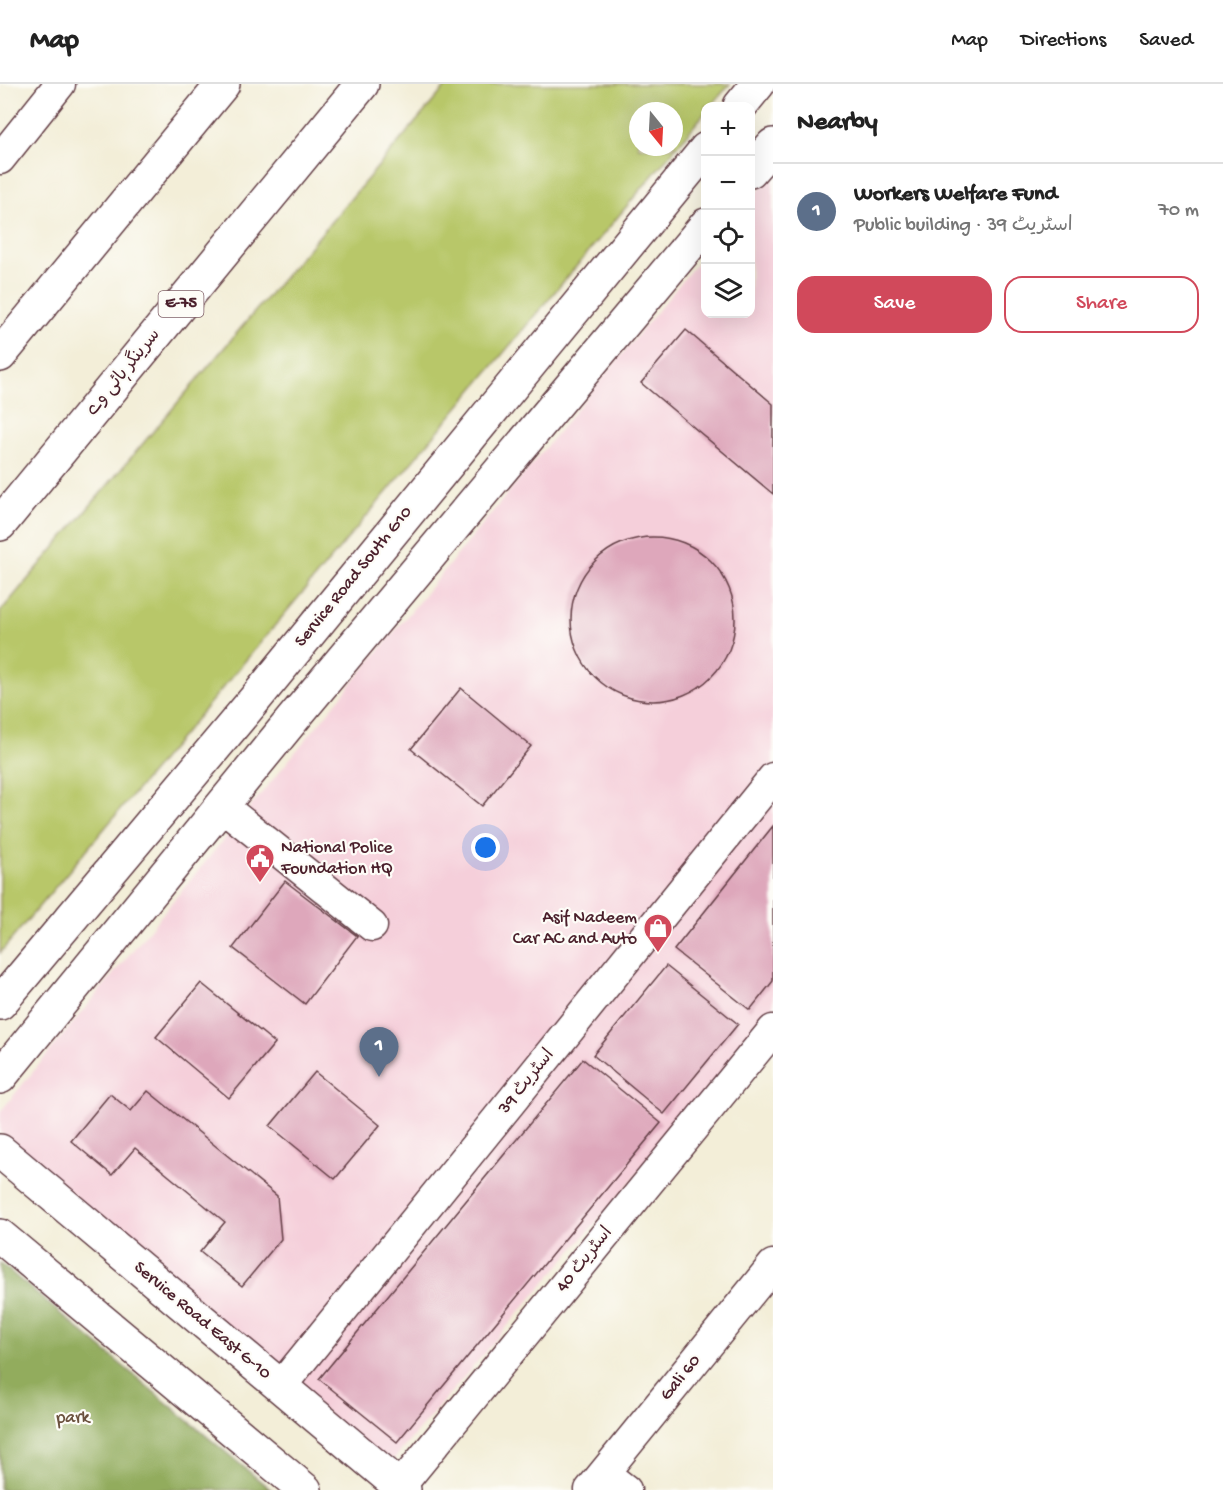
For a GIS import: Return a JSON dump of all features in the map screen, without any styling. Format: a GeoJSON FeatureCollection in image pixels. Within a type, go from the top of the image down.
{"type":"FeatureCollection","features":[{"type":"Feature","properties":{"kind":"main road"},"geometry":{"type":"LineString","coordinates":[[0,355],[223,84]]}},
{"type":"Feature","properties":{"kind":"main road","name":"سرینگر ہائی وے"},"geometry":{"type":"LineString","coordinates":[[0,524],[362,84]]}},
{"type":"Feature","properties":{"kind":"main road"},"geometry":{"type":"LineString","coordinates":[[743,102],[758,84]]}},
{"type":"Feature","properties":{"kind":"main road","name":"Service Road South G10"},"geometry":{"type":"LineString","coordinates":[[0,1003],[256,698],[701,154]]}},
{"type":"Feature","properties":{"kind":"main road"},"geometry":{"type":"LineString","coordinates":[[0,1077],[292,720],[701,230]]}},
{"type":"Feature","properties":{"kind":"main road"},"geometry":{"type":"LineString","coordinates":[[256,698],[292,720]]}},
{"type":"Feature","properties":{"kind":"main road","name":"Service Road East G-10"},"geometry":{"type":"LineString","coordinates":[[0,1151],[401,1489]]}},
{"type":"Feature","properties":{"kind":"main road"},"geometry":{"type":"LineString","coordinates":[[0,1236],[305,1490]]}},
{"type":"Feature","properties":{"kind":"street"},"geometry":{"type":"LineString","coordinates":[[0,159],[60,84]]}},
{"type":"Feature","properties":{"kind":"street","name":"اسٹریٹ 39"},"geometry":{"type":"LineString","coordinates":[[280,1386],[773,778]]}},
{"type":"Feature","properties":{"kind":"street"},"geometry":{"type":"LineString","coordinates":[[222,806],[372,926]]}},
{"type":"Feature","properties":{"kind":"street","name":"اسٹریٹ 40"},"geometry":{"type":"LineString","coordinates":[[401,1489],[773,1030]]}},
{"type":"Feature","properties":{"kind":"street","name":"Gali 60"},"geometry":{"type":"LineString","coordinates":[[607,1484],[773,1265]]}},
{"type":"Feature","properties":{"kind":"shaded area"},"geometry":{"type":"Polygon","coordinates":[[[773,174],[773,1009],[634,1178],[388,1466],[0,1132],[0,1112],[701,258],[701,318],[755,318],[755,194],[773,174]]]}},
{"type":"Feature","properties":{"kind":"green space"},"geometry":{"type":"Polygon","coordinates":[[[448,84],[730,84],[714,102],[701,102],[701,118],[683,139],[683,102],[629,102],[629,156],[669,156],[0,953],[0,612],[448,84]]]}},
{"type":"Feature","properties":{"kind":"green space","name":"park"},"geometry":{"type":"Polygon","coordinates":[[[0,1263],[271,1490],[0,1490],[0,1263]]]}},
{"type":"Feature","properties":{"kind":"building"},"geometry":{"type":"Polygon","coordinates":[[[686,330],[773,404],[773,494],[641,383],[686,330]]]}},
{"type":"Feature","properties":{"kind":"building"},"geometry":{"type":"Polygon","coordinates":[[[653,537],[669,538],[684,543],[711,561],[729,588],[734,603],[734,635],[729,650],[711,677],[684,695],[669,700],[653,701],[637,700],[622,695],[595,677],[577,650],[572,635],[571,619],[572,603],[577,588],[595,561],[622,543],[637,538],[653,537]]]}},
{"type":"Feature","properties":{"kind":"building"},"geometry":{"type":"Polygon","coordinates":[[[461,688],[531,746],[482,806],[411,749],[461,688]]]}},
{"type":"Feature","properties":{"kind":"building"},"geometry":{"type":"Polygon","coordinates":[[[773,826],[773,981],[750,1010],[674,950],[773,826]]]}},
{"type":"Feature","properties":{"kind":"building"},"geometry":{"type":"Polygon","coordinates":[[[285,881],[357,936],[305,1004],[233,948],[285,881]]]}},
{"type":"Feature","properties":{"kind":"building"},"geometry":{"type":"Polygon","coordinates":[[[666,966],[738,1024],[664,1114],[593,1055],[666,966]]]}},
{"type":"Feature","properties":{"kind":"building"},"geometry":{"type":"Polygon","coordinates":[[[201,983],[275,1043],[229,1098],[156,1037],[201,983]]]}},
{"type":"Feature","properties":{"kind":"building"},"geometry":{"type":"Polygon","coordinates":[[[583,1059],[661,1123],[397,1442],[319,1379],[583,1059]]]}},
{"type":"Feature","properties":{"kind":"building"},"geometry":{"type":"Polygon","coordinates":[[[315,1072],[380,1125],[335,1179],[270,1126],[315,1072]]]}},
{"type":"Feature","properties":{"kind":"building"},"geometry":{"type":"Polygon","coordinates":[[[148,1091],[277,1196],[281,1239],[242,1286],[200,1252],[225,1222],[135,1148],[112,1175],[71,1141],[110,1094],[131,1111],[148,1091]]]}},
{"type":"Feature","properties":{"kind":"place","name":"National Police Foundation HQ"},"geometry":{"type":"Point","coordinates":[260,884]}},
{"type":"Feature","properties":{"kind":"place","name":"Asif Nadeem Car AC and Auto"},"geometry":{"type":"Point","coordinates":[658,954]}},
{"type":"Feature","properties":{"kind":"place","name":"Workers Welfare Fund"},"geometry":{"type":"Point","coordinates":[379,1077]}}]}
